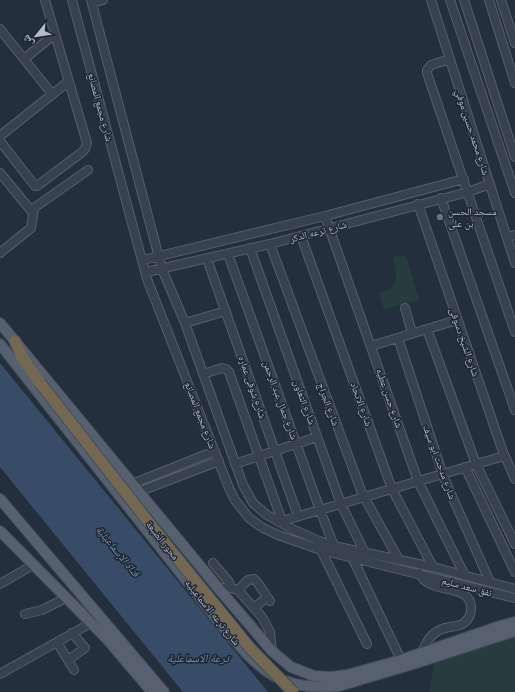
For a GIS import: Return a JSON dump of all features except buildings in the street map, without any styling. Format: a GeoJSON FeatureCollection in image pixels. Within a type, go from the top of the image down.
{"type":"FeatureCollection","features":[{"type":"Feature","properties":{"kind":"highway","name":"محور الضبعة"},"geometry":{"type":"LineString","coordinates":[[15,341],[25,362],[40,383],[168,546],[245,642],[266,666],[293,692]]}},
{"type":"Feature","properties":{"kind":"highway"},"geometry":{"type":"LineString","coordinates":[[194,589],[205,599],[259,664],[286,692]]}},
{"type":"Feature","properties":{"kind":"main road","name":"شارع ترعه الاسماعيليه"},"geometry":{"type":"LineString","coordinates":[[0,324],[219,589],[272,651],[291,667],[306,674],[323,677],[348,675],[401,660],[515,622]]}},
{"type":"Feature","properties":{"kind":"main road","name":"شارع ترعه الاسماعيليه"},"geometry":{"type":"LineString","coordinates":[[0,344],[238,645],[260,668],[279,683],[303,689],[331,690],[515,631]]}},
{"type":"Feature","properties":{"kind":"main road"},"geometry":{"type":"LineString","coordinates":[[0,499],[164,692]]}},
{"type":"Feature","properties":{"kind":"main road"},"geometry":{"type":"LineString","coordinates":[[0,531],[91,623],[124,658],[152,692]]}},
{"type":"Feature","properties":{"kind":"street"},"geometry":{"type":"LineString","coordinates":[[0,141],[35,186],[81,153],[88,143],[45,0]]}},
{"type":"Feature","properties":{"kind":"street","name":"شارع مجمع المصانع"},"geometry":{"type":"LineString","coordinates":[[72,0],[146,272],[235,500],[243,512],[270,532],[321,550],[419,574],[426,581],[435,586],[461,593],[465,596],[471,604],[469,618],[462,625],[442,629],[432,634],[422,652]]}},
{"type":"Feature","properties":{"kind":"street"},"geometry":{"type":"LineString","coordinates":[[92,2],[103,0]]}},
{"type":"Feature","properties":{"kind":"street","name":"شارع محمد حسين موفي"},"geometry":{"type":"LineString","coordinates":[[431,0],[490,184],[511,236],[515,263]]}},
{"type":"Feature","properties":{"kind":"street"},"geometry":{"type":"LineString","coordinates":[[450,0],[515,193]]}},
{"type":"Feature","properties":{"kind":"street"},"geometry":{"type":"LineString","coordinates":[[464,0],[515,157]]}},
{"type":"Feature","properties":{"kind":"street"},"geometry":{"type":"LineString","coordinates":[[488,0],[515,82]]}},
{"type":"Feature","properties":{"kind":"street"},"geometry":{"type":"LineString","coordinates":[[501,0],[515,43]]}},
{"type":"Feature","properties":{"kind":"street","name":"شارع مجمع المصانع"},"geometry":{"type":"LineString","coordinates":[[92,2],[162,269],[185,323],[243,485],[253,503],[267,515],[305,536],[334,546],[433,567],[515,589]]}},
{"type":"Feature","properties":{"kind":"street"},"geometry":{"type":"LineString","coordinates":[[0,29],[52,94]]}},
{"type":"Feature","properties":{"kind":"street"},"geometry":{"type":"LineString","coordinates":[[24,59],[56,34]]}},
{"type":"Feature","properties":{"kind":"street"},"geometry":{"type":"LineString","coordinates":[[450,59],[431,65],[427,70],[515,332]]}},
{"type":"Feature","properties":{"kind":"street"},"geometry":{"type":"LineString","coordinates":[[0,136],[69,81]]}},
{"type":"Feature","properties":{"kind":"street"},"geometry":{"type":"LineString","coordinates":[[0,253],[31,228],[34,208],[88,170]]}},
{"type":"Feature","properties":{"kind":"street"},"geometry":{"type":"LineString","coordinates":[[0,173],[33,213]]}},
{"type":"Feature","properties":{"kind":"street","name":"شارع ترعه الدكر"},"geometry":{"type":"LineString","coordinates":[[143,260],[325,216],[464,179]]}},
{"type":"Feature","properties":{"kind":"street","name":"شارع ترعه الدكر"},"geometry":{"type":"LineString","coordinates":[[146,272],[270,244],[468,192],[490,184]]}},
{"type":"Feature","properties":{"kind":"street"},"geometry":{"type":"LineString","coordinates":[[441,198],[515,410]]}},
{"type":"Feature","properties":{"kind":"street","name":"شارع الشيخ دسوقى"},"geometry":{"type":"LineString","coordinates":[[418,204],[504,456],[515,479]]}},
{"type":"Feature","properties":{"kind":"street","name":"شارع حسن عطيه"},"geometry":{"type":"LineString","coordinates":[[325,216],[372,346],[418,481],[465,576]]}},
{"type":"Feature","properties":{"kind":"street","name":"شارع الاتحاد"},"geometry":{"type":"LineString","coordinates":[[301,236],[392,488],[433,567]]}},
{"type":"Feature","properties":{"kind":"street","name":"شارع الجراج"},"geometry":{"type":"LineString","coordinates":[[270,244],[363,497],[398,560]]}},
{"type":"Feature","properties":{"kind":"street","name":"شارع التعاون"},"geometry":{"type":"LineString","coordinates":[[250,248],[341,504],[365,553]]}},
{"type":"Feature","properties":{"kind":"street","name":"شارع جمال عبد الرحمن"},"geometry":{"type":"LineString","coordinates":[[228,254],[334,546]]}},
{"type":"Feature","properties":{"kind":"street","name":"شارع شوقى عماره"},"geometry":{"type":"LineString","coordinates":[[207,259],[298,516]]}},
{"type":"Feature","properties":{"kind":"street"},"geometry":{"type":"LineString","coordinates":[[405,308],[412,333]]}},
{"type":"Feature","properties":{"kind":"street"},"geometry":{"type":"LineString","coordinates":[[185,323],[226,311]]}},
{"type":"Feature","properties":{"kind":"street"},"geometry":{"type":"LineString","coordinates":[[372,346],[457,320]]}},
{"type":"Feature","properties":{"kind":"street"},"geometry":{"type":"LineString","coordinates":[[427,329],[476,464],[515,544]]}},
{"type":"Feature","properties":{"kind":"street","name":"شارع مدحت ابو سيف"},"geometry":{"type":"LineString","coordinates":[[398,338],[442,474],[490,582]]}},
{"type":"Feature","properties":{"kind":"street"},"geometry":{"type":"LineString","coordinates":[[203,374],[222,368],[228,370],[260,456],[280,522],[504,456]]}},
{"type":"Feature","properties":{"kind":"street"},"geometry":{"type":"LineString","coordinates":[[235,464],[317,437]]}},
{"type":"Feature","properties":{"kind":"street"},"geometry":{"type":"LineString","coordinates":[[132,484],[215,451]]}},
{"type":"Feature","properties":{"kind":"street"},"geometry":{"type":"LineString","coordinates":[[138,492],[219,461]]}},
{"type":"Feature","properties":{"kind":"street"},"geometry":{"type":"LineString","coordinates":[[465,467],[515,572]]}},
{"type":"Feature","properties":{"kind":"street"},"geometry":{"type":"LineString","coordinates":[[243,512],[253,503]]}},
{"type":"Feature","properties":{"kind":"street"},"geometry":{"type":"LineString","coordinates":[[321,550],[367,644]]}},
{"type":"Feature","properties":{"kind":"street"},"geometry":{"type":"LineString","coordinates":[[352,557],[401,660]]}},
{"type":"Feature","properties":{"kind":"street"},"geometry":{"type":"LineString","coordinates":[[212,563],[234,589],[262,617],[268,628],[272,651]]}},
{"type":"Feature","properties":{"kind":"street"},"geometry":{"type":"LineString","coordinates":[[0,583],[33,564]]}},
{"type":"Feature","properties":{"kind":"street"},"geometry":{"type":"LineString","coordinates":[[419,574],[421,565]]}},
{"type":"Feature","properties":{"kind":"street","name":"نفق سعد سليم"},"geometry":{"type":"LineString","coordinates":[[419,574],[515,598]]}},
{"type":"Feature","properties":{"kind":"street"},"geometry":{"type":"LineString","coordinates":[[219,589],[234,589],[248,580],[254,580],[268,599],[254,608]]}},
{"type":"Feature","properties":{"kind":"street"},"geometry":{"type":"LineString","coordinates":[[25,614],[42,610],[66,598]]}},
{"type":"Feature","properties":{"kind":"street"},"geometry":{"type":"LineString","coordinates":[[0,674],[91,623]]}},
{"type":"Feature","properties":{"kind":"street"},"geometry":{"type":"LineString","coordinates":[[68,660],[85,648],[72,633]]}},
{"type":"Feature","properties":{"kind":"street"},"geometry":{"type":"LineString","coordinates":[[60,647],[74,670]]}},
{"type":"Feature","properties":{"kind":"green space"},"geometry":{"type":"Polygon","coordinates":[[[406,255],[419,300],[384,309],[379,293],[391,288],[396,280],[396,270],[393,257],[406,255]]]}},
{"type":"Feature","properties":{"kind":"green space"},"geometry":{"type":"Polygon","coordinates":[[[515,636],[515,692],[429,692],[434,663],[515,636]]]}},
{"type":"Feature","properties":{"kind":"water","name":"ترعة الاسماعلية"},"geometry":{"type":"Polygon","coordinates":[[[0,363],[268,692],[183,692],[0,467],[0,363]]]}},
{"type":"Feature","properties":{"kind":"place","name":"مسجد الحسن بن على"},"geometry":{"type":"Point","coordinates":[440,217]}},
{"type":"Feature","properties":{"kind":"water label","name":"قناة الإسماعيلية"},"geometry":{"type":"Point","coordinates":[118,551]}}]}
